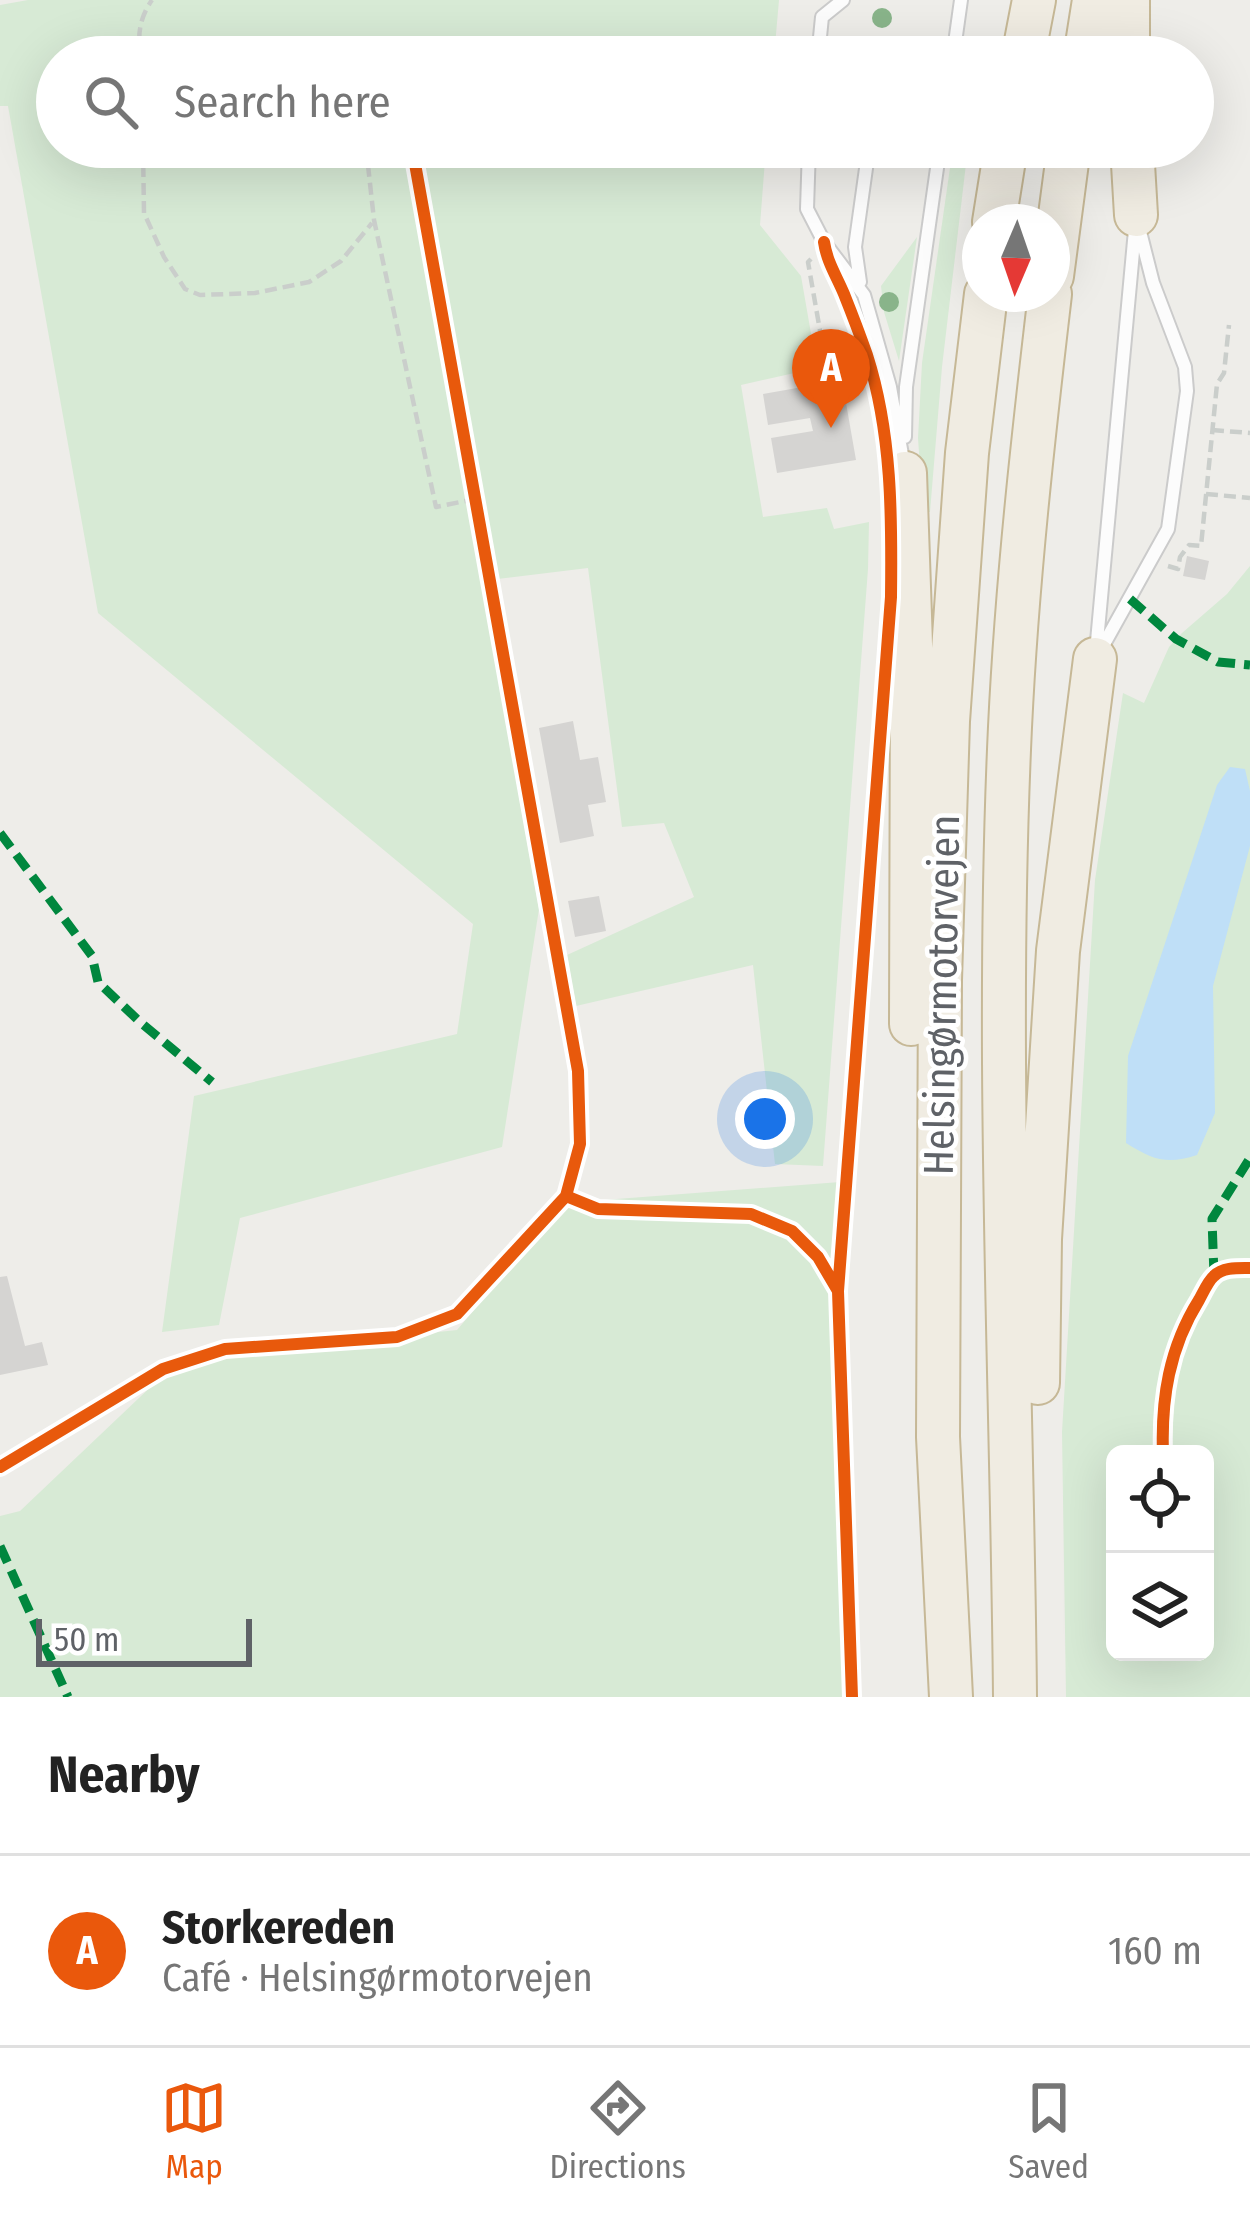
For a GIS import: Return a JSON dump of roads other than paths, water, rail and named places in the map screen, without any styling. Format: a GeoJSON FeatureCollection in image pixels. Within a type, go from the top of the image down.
{"type":"FeatureCollection","features":[{"type":"Feature","properties":{"kind":"highway"},"geometry":{"type":"LineString","coordinates":[[1027,36],[1034,0]]}},
{"type":"Feature","properties":{"kind":"highway"},"geometry":{"type":"LineString","coordinates":[[1088,36],[1094,0]]}},
{"type":"Feature","properties":{"kind":"highway"},"geometry":{"type":"LineString","coordinates":[[1128,0],[1128,36]]}},
{"type":"Feature","properties":{"kind":"highway"},"geometry":{"type":"LineString","coordinates":[[997,204],[1003,168]]}},
{"type":"Feature","properties":{"kind":"highway"},"geometry":{"type":"LineString","coordinates":[[1062,204],[1067,168]]}},
{"type":"Feature","properties":{"kind":"highway"},"geometry":{"type":"LineString","coordinates":[[1133,168],[1136,215]]}},
{"type":"Feature","properties":{"kind":"highway","name":"Helsingørmotorvejen"},"geometry":{"type":"LineString","coordinates":[[951,1696],[938,1437],[940,1003],[947,722],[967,454],[984,312]]}},
{"type":"Feature","properties":{"kind":"highway","name":"Helsingørmotorvejen"},"geometry":{"type":"LineString","coordinates":[[1015,1678],[1004,976],[1010,726],[1030,458],[1048,312]]}},
{"type":"Feature","properties":{"kind":"highway"},"geometry":{"type":"LineString","coordinates":[[905,473],[912,673],[911,1142],[938,1437]]}},
{"type":"Feature","properties":{"kind":"highway"},"geometry":{"type":"LineString","coordinates":[[1015,1678],[1035,1581],[1040,1239],[1057,973],[1095,659]]}},
{"type":"Feature","properties":{"kind":"lane"},"geometry":{"type":"LineString","coordinates":[[820,36],[822,17],[843,0]]}},
{"type":"Feature","properties":{"kind":"lane"},"geometry":{"type":"LineString","coordinates":[[956,36],[961,0]]}},
{"type":"Feature","properties":{"kind":"lane"},"geometry":{"type":"LineString","coordinates":[[808,168],[806,209],[864,295]]}},
{"type":"Feature","properties":{"kind":"lane"},"geometry":{"type":"LineString","coordinates":[[866,168],[855,247],[857,272],[890,387],[905,473]]}},
{"type":"Feature","properties":{"kind":"lane"},"geometry":{"type":"LineString","coordinates":[[905,473],[906,387],[937,168]]}},
{"type":"Feature","properties":{"kind":"lane"},"geometry":{"type":"LineString","coordinates":[[1095,659],[1168,529],[1187,392],[1184,368],[1153,283],[1136,215]]}},
{"type":"Feature","properties":{"kind":"lane"},"geometry":{"type":"LineString","coordinates":[[1095,659],[1136,215]]}},
{"type":"Feature","properties":{"kind":"water"},"geometry":{"type":"Polygon","coordinates":[[[1230,767],[1245,769],[1250,846],[1213,986],[1215,1113],[1197,1155],[1160,1159],[1126,1143],[1128,1056],[1217,785],[1230,767]]]}},
{"type":"Feature","properties":{"kind":"place","name":"Storkereden"},"geometry":{"type":"Point","coordinates":[831,428]}}]}
